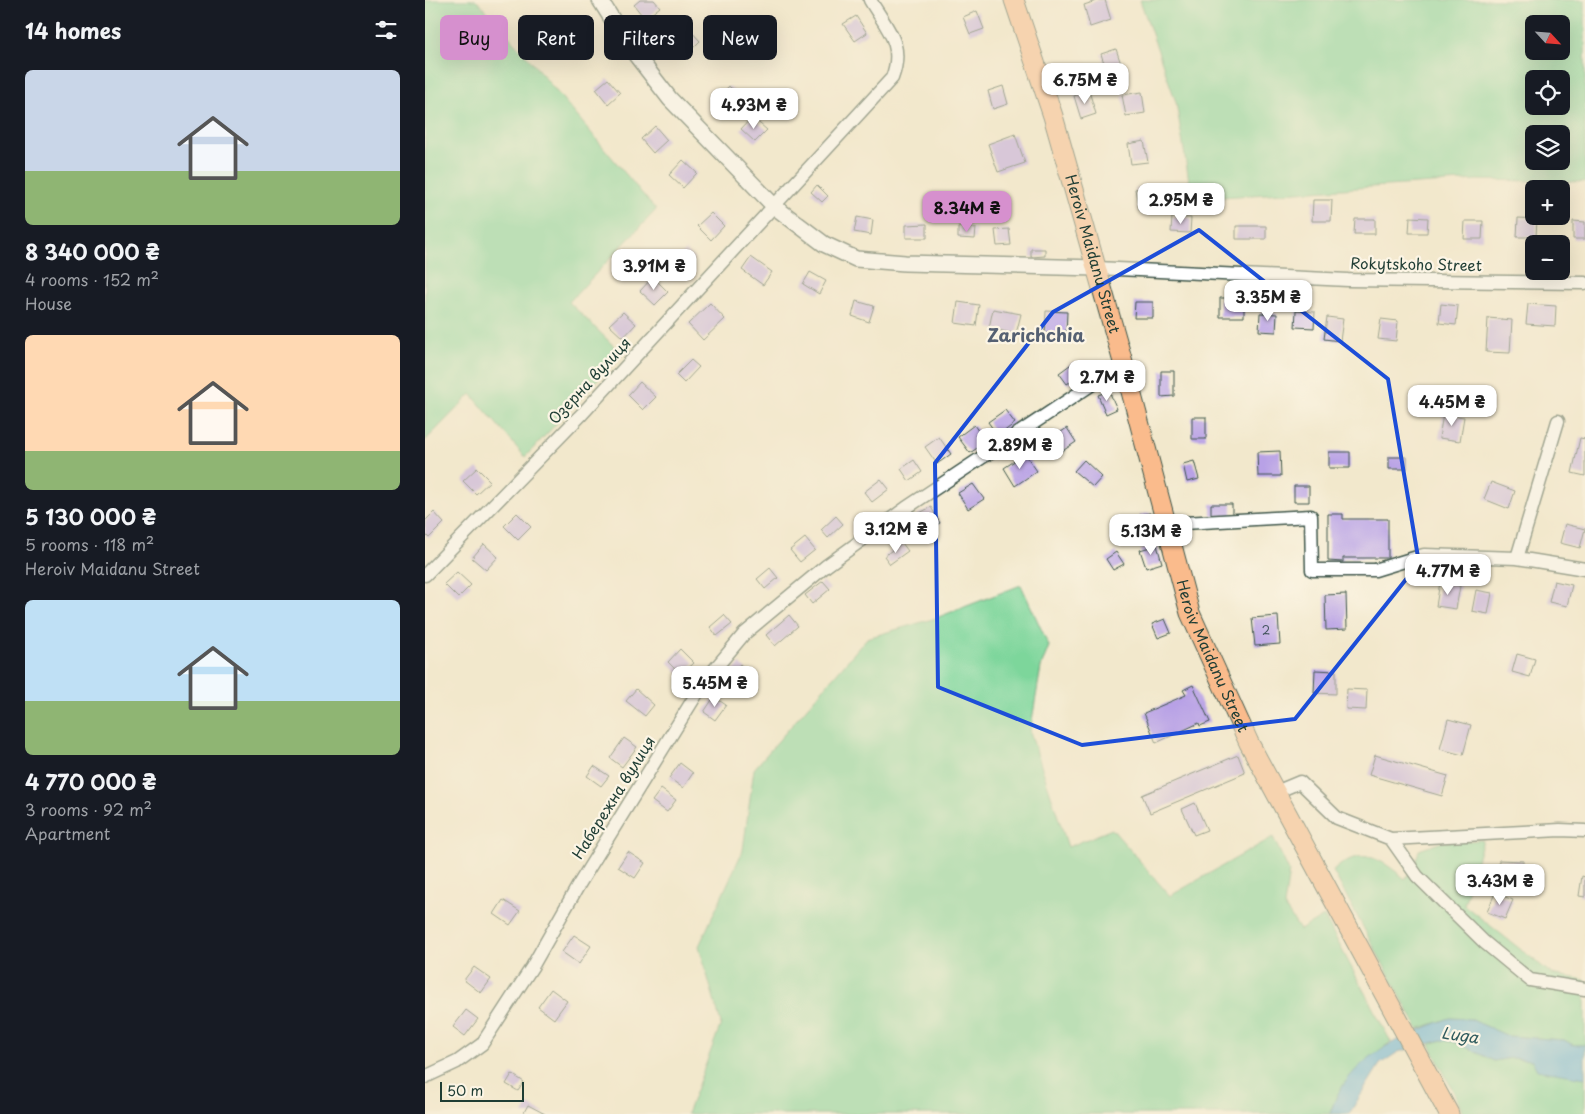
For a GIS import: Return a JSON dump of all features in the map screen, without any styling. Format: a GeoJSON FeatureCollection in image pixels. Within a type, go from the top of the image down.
{"type":"FeatureCollection","features":[{"type":"Feature","properties":{"kind":"main road","name":"Heroiv Maidanu Street"},"geometry":{"type":"LineString","coordinates":[[1014,0],[1053,116],[1097,268],[1190,613],[1249,743],[1425,1066],[1449,1114]]}},
{"type":"Feature","properties":{"kind":"street"},"geometry":{"type":"LineString","coordinates":[[600,0],[629,46],[670,99],[775,207],[824,244],[856,259],[905,263],[1097,268]]}},
{"type":"Feature","properties":{"kind":"street","name":"Озерна вулиця"},"geometry":{"type":"LineString","coordinates":[[425,575],[582,414],[892,78],[898,62],[897,46],[870,0]]}},
{"type":"Feature","properties":{"kind":"street","name":"Rokytskoho Street"},"geometry":{"type":"LineString","coordinates":[[1097,268],[1348,280],[1585,283]]}},
{"type":"Feature","properties":{"kind":"street","name":"Набережна вулиця"},"geometry":{"type":"LineString","coordinates":[[425,1077],[457,1062],[482,1044],[532,967],[579,886],[704,682],[744,634],[826,566],[907,508],[1109,373],[1125,369]]}},
{"type":"Feature","properties":{"kind":"street"},"geometry":{"type":"LineString","coordinates":[[1517,558],[1558,421]]}},
{"type":"Feature","properties":{"kind":"street"},"geometry":{"type":"LineString","coordinates":[[1166,524],[1311,516],[1313,570],[1375,570],[1424,555],[1517,558],[1585,569]]}},
{"type":"Feature","properties":{"kind":"street"},"geometry":{"type":"LineString","coordinates":[[1276,792],[1300,782],[1337,818],[1391,839],[1560,830],[1585,831]]}},
{"type":"Feature","properties":{"kind":"street"},"geometry":{"type":"LineString","coordinates":[[1391,839],[1417,876],[1484,942],[1530,980],[1585,989]]}},
{"type":"Feature","properties":{"kind":"highlighted area"},"geometry":{"type":"Polygon","coordinates":[[[1199,230],[1388,379],[1419,563],[1295,719],[1082,745],[938,687],[935,463],[1053,312],[1199,230]]]}},
{"type":"Feature","properties":{"kind":"green space"},"geometry":{"type":"Polygon","coordinates":[[[425,0],[476,0],[490,15],[440,15],[440,60],[508,60],[508,36],[518,47],[518,60],[530,60],[656,210],[569,302],[622,354],[525,457],[471,394],[425,441],[425,0]]]}},
{"type":"Feature","properties":{"kind":"green space"},"geometry":{"type":"Polygon","coordinates":[[[1140,0],[1585,0],[1585,182],[1570,182],[1570,180],[1477,180],[1192,199],[1176,102],[1140,0]]]}},
{"type":"Feature","properties":{"kind":"green space"},"geometry":{"type":"Polygon","coordinates":[[[1021,585],[1049,646],[1041,667],[1030,732],[1068,847],[1112,829],[1170,896],[1273,837],[1289,871],[1284,906],[1300,930],[1324,916],[1391,1042],[1362,1064],[1346,1082],[1334,1102],[1330,1114],[687,1114],[721,1024],[699,946],[743,850],[754,769],[867,638],[936,618],[1021,585]]]}},
{"type":"Feature","properties":{"kind":"green space"},"geometry":{"type":"Polygon","coordinates":[[[1483,840],[1464,905],[1552,974],[1585,980],[1585,1045],[1573,1045],[1564,1040],[1508,1036],[1470,1019],[1450,1018],[1418,1029],[1333,871],[1353,858],[1370,857],[1387,865],[1405,879],[1415,866],[1419,850],[1442,842],[1483,840]]]}},
{"type":"Feature","properties":{"kind":"green space"},"geometry":{"type":"Polygon","coordinates":[[[1442,1040],[1455,1042],[1494,1061],[1511,1058],[1533,1060],[1585,1078],[1585,1114],[1463,1114],[1430,1044],[1442,1040]]]}},
{"type":"Feature","properties":{"kind":"water","name":"Luga"},"geometry":{"type":"Polygon","coordinates":[[[1450,1018],[1470,1019],[1508,1036],[1564,1040],[1573,1045],[1585,1045],[1585,1078],[1537,1070],[1532,1060],[1511,1058],[1494,1061],[1455,1042],[1442,1040],[1398,1052],[1380,1064],[1349,1114],[1330,1114],[1338,1095],[1349,1078],[1362,1064],[1395,1042],[1450,1018]]]}},
{"type":"Feature","properties":{"kind":"building"},"geometry":{"type":"Polygon","coordinates":[[[640,0],[654,0],[660,7],[650,15],[642,15],[634,5],[640,0]]]}},
{"type":"Feature","properties":{"kind":"building"},"geometry":{"type":"Polygon","coordinates":[[[1105,0],[1111,20],[1090,27],[1084,5],[1105,0]]]}},
{"type":"Feature","properties":{"kind":"building"},"geometry":{"type":"Polygon","coordinates":[[[977,11],[984,29],[970,34],[963,17],[977,11]]]}},
{"type":"Feature","properties":{"kind":"building"},"geometry":{"type":"Polygon","coordinates":[[[856,16],[867,33],[855,41],[843,24],[856,16]]]}},
{"type":"Feature","properties":{"kind":"building"},"geometry":{"type":"Polygon","coordinates":[[[693,33],[700,41],[693,48],[693,33]]]}},
{"type":"Feature","properties":{"kind":"building"},"geometry":{"type":"Polygon","coordinates":[[[1116,49],[1123,70],[1108,75],[1101,54],[1116,49]]]}},
{"type":"Feature","properties":{"kind":"building"},"geometry":{"type":"Polygon","coordinates":[[[608,79],[620,93],[608,104],[596,89],[608,79]]]}},
{"type":"Feature","properties":{"kind":"building"},"geometry":{"type":"Polygon","coordinates":[[[729,86],[741,98],[725,114],[713,103],[729,86]]]}},
{"type":"Feature","properties":{"kind":"building"},"geometry":{"type":"Polygon","coordinates":[[[1003,86],[1008,104],[993,109],[988,91],[1003,86]]]}},
{"type":"Feature","properties":{"kind":"building"},"geometry":{"type":"Polygon","coordinates":[[[1089,91],[1096,114],[1081,119],[1074,96],[1089,91]]]}},
{"type":"Feature","properties":{"kind":"building"},"geometry":{"type":"Polygon","coordinates":[[[1142,92],[1145,113],[1126,116],[1122,95],[1142,92]]]}},
{"type":"Feature","properties":{"kind":"building"},"geometry":{"type":"Polygon","coordinates":[[[752,117],[767,130],[755,142],[741,129],[752,117]]]}},
{"type":"Feature","properties":{"kind":"building"},"geometry":{"type":"Polygon","coordinates":[[[655,126],[667,140],[653,153],[641,139],[655,126]]]}},
{"type":"Feature","properties":{"kind":"building"},"geometry":{"type":"Polygon","coordinates":[[[1015,134],[1025,163],[998,172],[988,144],[1015,134]]]}},
{"type":"Feature","properties":{"kind":"building"},"geometry":{"type":"Polygon","coordinates":[[[1144,141],[1148,162],[1131,164],[1128,144],[1144,141]]]}},
{"type":"Feature","properties":{"kind":"building"},"geometry":{"type":"Polygon","coordinates":[[[683,160],[697,173],[683,188],[669,175],[683,160]]]}},
{"type":"Feature","properties":{"kind":"building"},"geometry":{"type":"Polygon","coordinates":[[[817,185],[828,196],[822,202],[811,192],[817,185]]]}},
{"type":"Feature","properties":{"kind":"building"},"geometry":{"type":"Polygon","coordinates":[[[1157,185],[1160,205],[1139,209],[1135,189],[1157,185]]]}},
{"type":"Feature","properties":{"kind":"building"},"geometry":{"type":"Polygon","coordinates":[[[1313,200],[1332,200],[1331,221],[1312,221],[1313,200]]]}},
{"type":"Feature","properties":{"kind":"building"},"geometry":{"type":"Polygon","coordinates":[[[711,213],[724,226],[711,240],[697,226],[711,213]]]}},
{"type":"Feature","properties":{"kind":"building"},"geometry":{"type":"Polygon","coordinates":[[[857,217],[873,220],[871,235],[854,232],[857,217]]]}},
{"type":"Feature","properties":{"kind":"building"},"geometry":{"type":"Polygon","coordinates":[[[1172,217],[1191,218],[1190,233],[1171,232],[1172,217]]]}},
{"type":"Feature","properties":{"kind":"building"},"geometry":{"type":"Polygon","coordinates":[[[1410,217],[1428,218],[1427,233],[1409,233],[1410,217]]]}},
{"type":"Feature","properties":{"kind":"building"},"geometry":{"type":"Polygon","coordinates":[[[1518,218],[1525,218],[1525,225],[1537,225],[1536,235],[1517,237],[1518,218]]]}},
{"type":"Feature","properties":{"kind":"building"},"geometry":{"type":"Polygon","coordinates":[[[1355,219],[1375,219],[1375,234],[1354,234],[1355,219]]]}},
{"type":"Feature","properties":{"kind":"building"},"geometry":{"type":"Polygon","coordinates":[[[1465,221],[1483,221],[1482,239],[1464,239],[1465,221]]]}},
{"type":"Feature","properties":{"kind":"building"},"geometry":{"type":"Polygon","coordinates":[[[1573,221],[1585,222],[1585,239],[1573,239],[1573,221]]]}},
{"type":"Feature","properties":{"kind":"building"},"geometry":{"type":"Polygon","coordinates":[[[927,224],[927,238],[906,238],[906,225],[927,224]]]}},
{"type":"Feature","properties":{"kind":"building"},"geometry":{"type":"Polygon","coordinates":[[[1236,226],[1266,226],[1266,239],[1236,239],[1236,226]]]}},
{"type":"Feature","properties":{"kind":"building"},"geometry":{"type":"Polygon","coordinates":[[[958,227],[976,228],[975,239],[958,238],[958,227]]]}},
{"type":"Feature","properties":{"kind":"building"},"geometry":{"type":"Polygon","coordinates":[[[1009,229],[1011,245],[997,246],[995,230],[1009,229]]]}},
{"type":"Feature","properties":{"kind":"building"},"geometry":{"type":"Polygon","coordinates":[[[1031,249],[1045,249],[1045,256],[1031,257],[1031,249]]]}},
{"type":"Feature","properties":{"kind":"building"},"geometry":{"type":"Polygon","coordinates":[[[686,250],[694,259],[681,272],[672,264],[686,250]]]}},
{"type":"Feature","properties":{"kind":"building"},"geometry":{"type":"Polygon","coordinates":[[[751,257],[772,272],[763,285],[742,270],[751,257]]]}},
{"type":"Feature","properties":{"kind":"building"},"geometry":{"type":"Polygon","coordinates":[[[810,272],[826,281],[819,294],[803,284],[810,272]]]}},
{"type":"Feature","properties":{"kind":"building"},"geometry":{"type":"Polygon","coordinates":[[[653,277],[668,292],[655,305],[640,291],[653,277]]]}},
{"type":"Feature","properties":{"kind":"building"},"geometry":{"type":"Polygon","coordinates":[[[1220,298],[1244,298],[1244,317],[1220,317],[1220,298]]]}},
{"type":"Feature","properties":{"kind":"building"},"geometry":{"type":"Polygon","coordinates":[[[856,301],[874,306],[869,322],[852,316],[856,301]]]}},
{"type":"Feature","properties":{"kind":"building"},"geometry":{"type":"Polygon","coordinates":[[[958,302],[979,305],[976,326],[955,323],[958,302]]]}},
{"type":"Feature","properties":{"kind":"building"},"geometry":{"type":"Polygon","coordinates":[[[1135,302],[1153,302],[1153,318],[1134,318],[1135,302]]]}},
{"type":"Feature","properties":{"kind":"building"},"geometry":{"type":"Polygon","coordinates":[[[710,303],[725,319],[703,340],[688,324],[710,303]]]}},
{"type":"Feature","properties":{"kind":"building"},"geometry":{"type":"Polygon","coordinates":[[[1441,304],[1458,306],[1456,325],[1439,323],[1441,304]]]}},
{"type":"Feature","properties":{"kind":"building"},"geometry":{"type":"Polygon","coordinates":[[[1528,304],[1556,306],[1555,326],[1526,324],[1528,304]]]}},
{"type":"Feature","properties":{"kind":"building"},"geometry":{"type":"Polygon","coordinates":[[[993,309],[1021,314],[1016,334],[989,328],[993,309]]]}},
{"type":"Feature","properties":{"kind":"building"},"geometry":{"type":"Polygon","coordinates":[[[1046,311],[1067,312],[1066,334],[1045,333],[1046,311]]]}},
{"type":"Feature","properties":{"kind":"building"},"geometry":{"type":"Polygon","coordinates":[[[1296,311],[1315,312],[1314,328],[1295,327],[1296,311]]]}},
{"type":"Feature","properties":{"kind":"building"},"geometry":{"type":"Polygon","coordinates":[[[623,312],[636,324],[623,338],[609,325],[623,312]]]}},
{"type":"Feature","properties":{"kind":"building"},"geometry":{"type":"Polygon","coordinates":[[[1260,313],[1277,314],[1276,332],[1259,331],[1260,313]]]}},
{"type":"Feature","properties":{"kind":"building"},"geometry":{"type":"Polygon","coordinates":[[[1327,317],[1343,319],[1340,341],[1324,339],[1327,317]]]}},
{"type":"Feature","properties":{"kind":"building"},"geometry":{"type":"Polygon","coordinates":[[[1488,318],[1512,320],[1510,353],[1486,352],[1488,318]]]}},
{"type":"Feature","properties":{"kind":"building"},"geometry":{"type":"Polygon","coordinates":[[[1381,319],[1398,321],[1396,341],[1378,339],[1381,319]]]}},
{"type":"Feature","properties":{"kind":"building"},"geometry":{"type":"Polygon","coordinates":[[[691,360],[699,367],[684,383],[676,375],[691,360]]]}},
{"type":"Feature","properties":{"kind":"building"},"geometry":{"type":"Polygon","coordinates":[[[1074,362],[1082,374],[1067,384],[1059,373],[1074,362]]]}},
{"type":"Feature","properties":{"kind":"building"},"geometry":{"type":"Polygon","coordinates":[[[1161,371],[1174,371],[1174,396],[1161,397],[1161,371]]]}},
{"type":"Feature","properties":{"kind":"building"},"geometry":{"type":"Polygon","coordinates":[[[640,382],[656,397],[643,410],[628,395],[640,382]]]}},
{"type":"Feature","properties":{"kind":"building"},"geometry":{"type":"Polygon","coordinates":[[[1109,391],[1117,409],[1106,414],[1098,395],[1109,391]]]}},
{"type":"Feature","properties":{"kind":"building"},"geometry":{"type":"Polygon","coordinates":[[[1005,410],[1015,423],[998,436],[988,422],[1005,410]]]}},
{"type":"Feature","properties":{"kind":"building"},"geometry":{"type":"Polygon","coordinates":[[[1443,414],[1464,417],[1460,441],[1439,438],[1443,414]]]}},
{"type":"Feature","properties":{"kind":"building"},"geometry":{"type":"Polygon","coordinates":[[[1192,417],[1206,417],[1206,439],[1192,439],[1192,417]]]}},
{"type":"Feature","properties":{"kind":"building"},"geometry":{"type":"Polygon","coordinates":[[[974,425],[986,442],[970,453],[958,437],[974,425]]]}},
{"type":"Feature","properties":{"kind":"building"},"geometry":{"type":"Polygon","coordinates":[[[1067,428],[1076,442],[1061,452],[1052,438],[1067,428]]]}},
{"type":"Feature","properties":{"kind":"building"},"geometry":{"type":"Polygon","coordinates":[[[939,437],[951,454],[937,464],[925,447],[939,437]]]}},
{"type":"Feature","properties":{"kind":"building"},"geometry":{"type":"Polygon","coordinates":[[[1580,438],[1585,439],[1585,476],[1572,473],[1580,438]]]}},
{"type":"Feature","properties":{"kind":"building"},"geometry":{"type":"Polygon","coordinates":[[[1280,451],[1281,476],[1258,476],[1257,452],[1280,451]]]}},
{"type":"Feature","properties":{"kind":"building"},"geometry":{"type":"Polygon","coordinates":[[[1329,452],[1350,452],[1350,468],[1329,468],[1329,452]]]}},
{"type":"Feature","properties":{"kind":"building"},"geometry":{"type":"Polygon","coordinates":[[[1025,454],[1037,471],[1015,486],[1004,468],[1025,454]]]}},
{"type":"Feature","properties":{"kind":"building"},"geometry":{"type":"Polygon","coordinates":[[[1389,457],[1407,457],[1407,469],[1389,469],[1389,457]]]}},
{"type":"Feature","properties":{"kind":"building"},"geometry":{"type":"Polygon","coordinates":[[[914,460],[922,472],[909,481],[901,469],[914,460]]]}},
{"type":"Feature","properties":{"kind":"building"},"geometry":{"type":"Polygon","coordinates":[[[1084,460],[1102,477],[1093,487],[1074,471],[1084,460]]]}},
{"type":"Feature","properties":{"kind":"building"},"geometry":{"type":"Polygon","coordinates":[[[1194,461],[1199,479],[1187,482],[1183,464],[1194,461]]]}},
{"type":"Feature","properties":{"kind":"building"},"geometry":{"type":"Polygon","coordinates":[[[477,468],[490,481],[476,494],[463,481],[477,468]]]}},
{"type":"Feature","properties":{"kind":"building"},"geometry":{"type":"Polygon","coordinates":[[[881,479],[889,489],[872,502],[864,492],[881,479]]]}},
{"type":"Feature","properties":{"kind":"building"},"geometry":{"type":"Polygon","coordinates":[[[1491,482],[1515,491],[1509,509],[1484,499],[1491,482]]]}},
{"type":"Feature","properties":{"kind":"building"},"geometry":{"type":"Polygon","coordinates":[[[973,484],[984,499],[968,509],[958,493],[973,484]]]}},
{"type":"Feature","properties":{"kind":"building"},"geometry":{"type":"Polygon","coordinates":[[[1294,486],[1309,486],[1309,502],[1294,502],[1294,486]]]}},
{"type":"Feature","properties":{"kind":"building"},"geometry":{"type":"Polygon","coordinates":[[[1211,504],[1232,504],[1232,516],[1211,516],[1211,504]]]}},
{"type":"Feature","properties":{"kind":"building"},"geometry":{"type":"Polygon","coordinates":[[[931,507],[940,523],[925,531],[916,515],[931,507]]]}},
{"type":"Feature","properties":{"kind":"building"},"geometry":{"type":"Polygon","coordinates":[[[434,512],[444,523],[429,538],[425,534],[425,521],[434,512]]]}},
{"type":"Feature","properties":{"kind":"building"},"geometry":{"type":"Polygon","coordinates":[[[517,513],[531,527],[518,540],[504,526],[517,513]]]}},
{"type":"Feature","properties":{"kind":"building"},"geometry":{"type":"Polygon","coordinates":[[[1150,513],[1153,529],[1143,531],[1140,515],[1150,513]]]}},
{"type":"Feature","properties":{"kind":"building"},"geometry":{"type":"Polygon","coordinates":[[[1328,514],[1343,514],[1343,519],[1388,519],[1388,558],[1343,558],[1343,562],[1328,561],[1328,514]]]}},
{"type":"Feature","properties":{"kind":"building"},"geometry":{"type":"Polygon","coordinates":[[[836,516],[843,524],[828,538],[821,530],[836,516]]]}},
{"type":"Feature","properties":{"kind":"building"},"geometry":{"type":"Polygon","coordinates":[[[1565,524],[1585,529],[1580,548],[1560,543],[1565,524]]]}},
{"type":"Feature","properties":{"kind":"building"},"geometry":{"type":"Polygon","coordinates":[[[805,538],[815,550],[800,562],[790,550],[805,538]]]}},
{"type":"Feature","properties":{"kind":"building"},"geometry":{"type":"Polygon","coordinates":[[[902,543],[908,551],[890,564],[884,556],[902,543]]]}},
{"type":"Feature","properties":{"kind":"building"},"geometry":{"type":"Polygon","coordinates":[[[484,544],[498,557],[486,570],[472,558],[484,544]]]}},
{"type":"Feature","properties":{"kind":"building"},"geometry":{"type":"Polygon","coordinates":[[[1157,545],[1162,563],[1146,568],[1140,550],[1157,545]]]}},
{"type":"Feature","properties":{"kind":"building"},"geometry":{"type":"Polygon","coordinates":[[[1116,552],[1124,564],[1113,570],[1106,559],[1116,552]]]}},
{"type":"Feature","properties":{"kind":"building"},"geometry":{"type":"Polygon","coordinates":[[[770,568],[778,578],[765,589],[757,579],[770,568]]]}},
{"type":"Feature","properties":{"kind":"building"},"geometry":{"type":"Polygon","coordinates":[[[457,572],[471,585],[458,598],[444,584],[457,572]]]}},
{"type":"Feature","properties":{"kind":"building"},"geometry":{"type":"Polygon","coordinates":[[[823,581],[830,589],[812,604],[805,595],[823,581]]]}},
{"type":"Feature","properties":{"kind":"building"},"geometry":{"type":"Polygon","coordinates":[[[1554,581],[1572,585],[1567,606],[1549,602],[1554,581]]]}},
{"type":"Feature","properties":{"kind":"building"},"geometry":{"type":"Polygon","coordinates":[[[1440,582],[1460,586],[1456,609],[1436,606],[1440,582]]]}},
{"type":"Feature","properties":{"kind":"building"},"geometry":{"type":"Polygon","coordinates":[[[1476,590],[1492,593],[1488,614],[1472,611],[1476,590]]]}},
{"type":"Feature","properties":{"kind":"building"},"geometry":{"type":"Polygon","coordinates":[[[1346,594],[1347,629],[1326,630],[1325,595],[1346,594]]]}},
{"type":"Feature","properties":{"kind":"building"},"geometry":{"type":"Polygon","coordinates":[[[724,615],[732,624],[717,636],[710,627],[724,615]]]}},
{"type":"Feature","properties":{"kind":"building"},"geometry":{"type":"Polygon","coordinates":[[[789,615],[798,626],[775,646],[766,635],[789,615]]]}},
{"type":"Feature","properties":{"kind":"building"},"geometry":{"type":"Polygon","coordinates":[[[1278,616],[1280,644],[1255,646],[1252,618],[1278,616]]]}},
{"type":"Feature","properties":{"kind":"building"},"geometry":{"type":"Polygon","coordinates":[[[1165,619],[1171,633],[1158,638],[1152,624],[1165,619]]]}},
{"type":"Feature","properties":{"kind":"building"},"geometry":{"type":"Polygon","coordinates":[[[680,649],[694,663],[681,675],[668,662],[680,649]]]}},
{"type":"Feature","properties":{"kind":"building"},"geometry":{"type":"Polygon","coordinates":[[[1517,654],[1535,659],[1530,677],[1512,672],[1517,654]]]}},
{"type":"Feature","properties":{"kind":"building"},"geometry":{"type":"Polygon","coordinates":[[[740,664],[750,674],[736,689],[726,679],[740,664]]]}},
{"type":"Feature","properties":{"kind":"building"},"geometry":{"type":"Polygon","coordinates":[[[1315,670],[1336,671],[1336,694],[1314,693],[1315,670]]]}},
{"type":"Feature","properties":{"kind":"building"},"geometry":{"type":"Polygon","coordinates":[[[1193,685],[1210,722],[1200,726],[1199,723],[1156,743],[1144,713],[1186,695],[1183,690],[1193,685]]]}},
{"type":"Feature","properties":{"kind":"building"},"geometry":{"type":"Polygon","coordinates":[[[636,689],[654,705],[645,716],[626,701],[636,689]]]}},
{"type":"Feature","properties":{"kind":"building"},"geometry":{"type":"Polygon","coordinates":[[[1347,689],[1367,690],[1366,710],[1346,709],[1347,689]]]}},
{"type":"Feature","properties":{"kind":"building"},"geometry":{"type":"Polygon","coordinates":[[[714,697],[726,705],[715,720],[704,712],[714,697]]]}},
{"type":"Feature","properties":{"kind":"building"},"geometry":{"type":"Polygon","coordinates":[[[1448,719],[1471,725],[1463,755],[1440,749],[1448,719]]]}},
{"type":"Feature","properties":{"kind":"building"},"geometry":{"type":"Polygon","coordinates":[[[624,738],[637,747],[622,767],[610,758],[624,738]]]}},
{"type":"Feature","properties":{"kind":"building"},"geometry":{"type":"Polygon","coordinates":[[[1238,755],[1245,773],[1150,813],[1142,795],[1238,755]]]}},
{"type":"Feature","properties":{"kind":"building"},"geometry":{"type":"Polygon","coordinates":[[[1375,755],[1448,776],[1442,796],[1369,775],[1375,755]]]}},
{"type":"Feature","properties":{"kind":"building"},"geometry":{"type":"Polygon","coordinates":[[[680,763],[693,773],[683,788],[669,778],[680,763]]]}},
{"type":"Feature","properties":{"kind":"building"},"geometry":{"type":"Polygon","coordinates":[[[594,766],[609,776],[601,786],[587,776],[594,766]]]}},
{"type":"Feature","properties":{"kind":"building"},"geometry":{"type":"Polygon","coordinates":[[[661,789],[676,800],[667,812],[652,801],[661,789]]]}},
{"type":"Feature","properties":{"kind":"building"},"geometry":{"type":"Polygon","coordinates":[[[1195,803],[1207,830],[1194,835],[1182,809],[1195,803]]]}},
{"type":"Feature","properties":{"kind":"building"},"geometry":{"type":"Polygon","coordinates":[[[628,852],[645,863],[635,878],[618,867],[628,852]]]}},
{"type":"Feature","properties":{"kind":"building"},"geometry":{"type":"Polygon","coordinates":[[[1499,860],[1523,861],[1522,882],[1498,881],[1499,860]]]}},
{"type":"Feature","properties":{"kind":"building"},"geometry":{"type":"Polygon","coordinates":[[[1582,876],[1585,877],[1585,897],[1579,896],[1582,876]]]}},
{"type":"Feature","properties":{"kind":"building"},"geometry":{"type":"Polygon","coordinates":[[[1495,893],[1513,900],[1505,919],[1487,912],[1495,893]]]}},
{"type":"Feature","properties":{"kind":"building"},"geometry":{"type":"Polygon","coordinates":[[[503,900],[520,911],[510,925],[494,914],[503,900]]]}},
{"type":"Feature","properties":{"kind":"building"},"geometry":{"type":"Polygon","coordinates":[[[574,935],[591,946],[579,964],[562,952],[574,935]]]}},
{"type":"Feature","properties":{"kind":"building"},"geometry":{"type":"Polygon","coordinates":[[[474,967],[491,979],[481,993],[464,980],[474,967]]]}},
{"type":"Feature","properties":{"kind":"building"},"geometry":{"type":"Polygon","coordinates":[[[551,989],[567,1001],[554,1019],[538,1007],[551,989]]]}},
{"type":"Feature","properties":{"kind":"building"},"geometry":{"type":"Polygon","coordinates":[[[466,1010],[478,1019],[465,1036],[453,1027],[466,1010]]]}},
{"type":"Feature","properties":{"kind":"building"},"geometry":{"type":"Polygon","coordinates":[[[512,1074],[524,1082],[518,1091],[506,1084],[512,1074]]]}},
{"type":"Feature","properties":{"kind":"building"},"geometry":{"type":"Polygon","coordinates":[[[528,1105],[545,1114],[523,1114],[528,1105]]]}},
{"type":"Feature","properties":{"kind":"district","name":"Zarichchia"},"geometry":{"type":"Point","coordinates":[1036,336]}}]}
